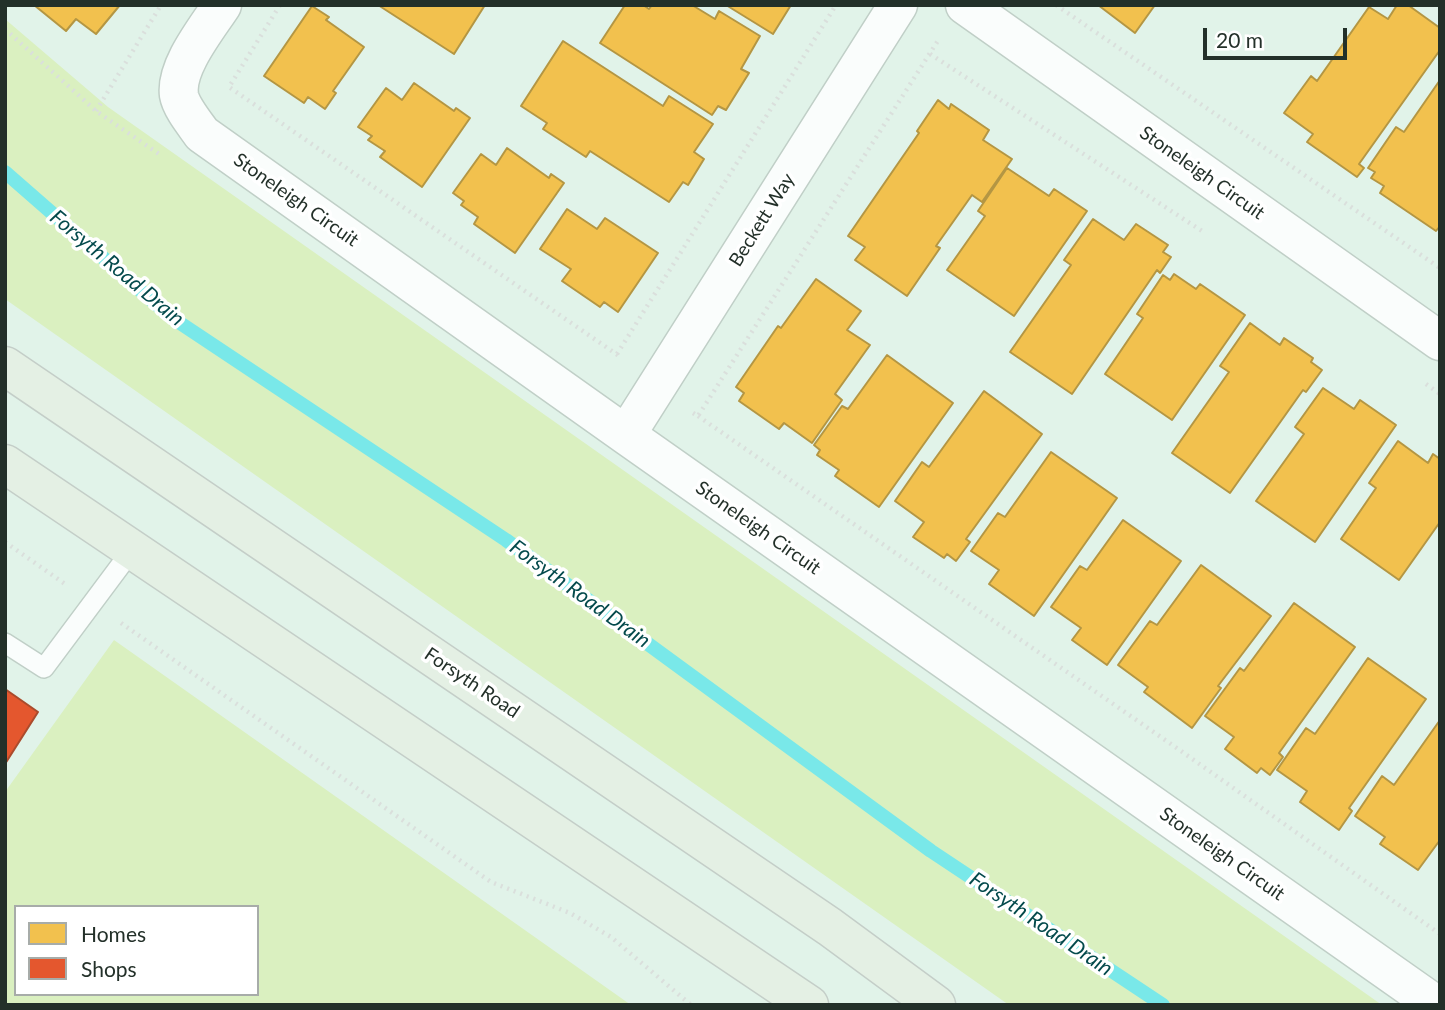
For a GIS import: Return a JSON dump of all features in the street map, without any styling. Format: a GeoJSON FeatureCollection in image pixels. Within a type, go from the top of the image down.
{"type":"FeatureCollection","features":[{"type":"Feature","properties":{"kind":"highway","name":"Forsyth Road"},"geometry":{"type":"LineString","coordinates":[[5,366],[830,927],[936,1005]]}},
{"type":"Feature","properties":{"kind":"highway"},"geometry":{"type":"LineString","coordinates":[[5,464],[809,1005]]}},
{"type":"Feature","properties":{"kind":"street","name":"Stoneleigh Circuit"},"geometry":{"type":"LineString","coordinates":[[222,5],[187,59],[181,76],[179,96],[202,134],[1436,1005]]}},
{"type":"Feature","properties":{"kind":"street","name":"Beckett Way"},"geometry":{"type":"LineString","coordinates":[[626,435],[898,5]]}},
{"type":"Feature","properties":{"kind":"street","name":"Stoneleigh Circuit"},"geometry":{"type":"LineString","coordinates":[[965,5],[1440,341]]}},
{"type":"Feature","properties":{"kind":"lane"},"geometry":{"type":"LineString","coordinates":[[5,643],[44,668],[132,550]]}},
{"type":"Feature","properties":{"kind":"path"},"geometry":{"type":"LineString","coordinates":[[96,111],[161,5]]}},
{"type":"Feature","properties":{"kind":"path"},"geometry":{"type":"LineString","coordinates":[[280,5],[229,87],[617,354],[698,416],[1440,934]]}},
{"type":"Feature","properties":{"kind":"path"},"geometry":{"type":"LineString","coordinates":[[617,354],[836,5]]}},
{"type":"Feature","properties":{"kind":"path"},"geometry":{"type":"LineString","coordinates":[[1056,5],[1440,268]]}},
{"type":"Feature","properties":{"kind":"path"},"geometry":{"type":"LineString","coordinates":[[698,416],[942,35]]}},
{"type":"Feature","properties":{"kind":"path"},"geometry":{"type":"LineString","coordinates":[[930,54],[1210,236]]}},
{"type":"Feature","properties":{"kind":"path"},"geometry":{"type":"LineString","coordinates":[[1417,378],[1440,394]]}},
{"type":"Feature","properties":{"kind":"path"},"geometry":{"type":"LineString","coordinates":[[5,542],[491,882],[570,913],[611,937],[691,1005]]}},
{"type":"Feature","properties":{"kind":"green space"},"geometry":{"type":"Polygon","coordinates":[[[5,19],[108,107],[1382,1005],[1009,1005],[5,299],[5,19]]]}},
{"type":"Feature","properties":{"kind":"green space"},"geometry":{"type":"Polygon","coordinates":[[[114,640],[631,1005],[5,1005],[5,792],[114,640]]]}},
{"type":"Feature","properties":{"kind":"building: Homes"},"geometry":{"type":"Polygon","coordinates":[[[34,5],[120,5],[96,34],[76,19],[66,31],[34,5]]]}},
{"type":"Feature","properties":{"kind":"building: Homes"},"geometry":{"type":"Polygon","coordinates":[[[378,5],[485,5],[454,54],[378,5]]]}},
{"type":"Feature","properties":{"kind":"building: Homes"},"geometry":{"type":"Polygon","coordinates":[[[625,5],[643,5],[649,9],[652,5],[692,5],[715,19],[719,11],[760,36],[741,69],[749,73],[726,110],[718,106],[712,115],[600,43],[625,5]]]}},
{"type":"Feature","properties":{"kind":"building: Homes"},"geometry":{"type":"Polygon","coordinates":[[[726,5],[791,5],[773,34],[726,5]]]}},
{"type":"Feature","properties":{"kind":"building: Homes"},"geometry":{"type":"Polygon","coordinates":[[[1098,5],[1155,5],[1135,33],[1098,5]]]}},
{"type":"Feature","properties":{"kind":"building: Homes"},"geometry":{"type":"Polygon","coordinates":[[[1397,5],[1408,5],[1440,28],[1440,50],[1359,164],[1364,168],[1357,177],[1307,142],[1313,134],[1284,113],[1311,76],[1317,81],[1369,7],[1388,19],[1397,5]]]}},
{"type":"Feature","properties":{"kind":"building: Homes"},"geometry":{"type":"Polygon","coordinates":[[[312,6],[329,17],[326,20],[364,47],[333,91],[336,93],[325,109],[308,97],[304,103],[264,76],[312,6]]]}},
{"type":"Feature","properties":{"kind":"building: Homes"},"geometry":{"type":"Polygon","coordinates":[[[563,41],[663,106],[669,96],[713,124],[694,152],[704,159],[688,185],[683,182],[669,202],[590,151],[586,157],[543,129],[547,123],[521,106],[563,41]]]}},
{"type":"Feature","properties":{"kind":"building: Homes"},"geometry":{"type":"Polygon","coordinates":[[[1440,80],[1440,226],[1436,231],[1380,193],[1384,186],[1371,178],[1375,172],[1368,168],[1396,127],[1404,132],[1440,80]]]}},
{"type":"Feature","properties":{"kind":"building: Homes"},"geometry":{"type":"Polygon","coordinates":[[[414,83],[454,111],[456,108],[470,118],[422,187],[380,157],[385,151],[368,140],[372,136],[358,127],[386,88],[402,100],[414,83]]]}},
{"type":"Feature","properties":{"kind":"building: Homes"},"geometry":{"type":"Polygon","coordinates":[[[938,100],[949,109],[951,104],[989,130],[983,140],[1012,159],[982,202],[972,195],[936,246],[940,248],[907,296],[855,260],[865,247],[848,236],[919,133],[917,131],[938,100]]]}},
{"type":"Feature","properties":{"kind":"building: Homes"},"geometry":{"type":"Polygon","coordinates":[[[507,148],[549,178],[551,174],[564,183],[515,253],[474,224],[478,217],[461,205],[464,201],[453,193],[481,154],[496,165],[507,148]]]}},
{"type":"Feature","properties":{"kind":"building: Homes"},"geometry":{"type":"Polygon","coordinates":[[[1007,168],[1049,196],[1054,189],[1087,211],[1014,316],[947,270],[985,216],[978,211],[1007,168]]]}},
{"type":"Feature","properties":{"kind":"building: Homes"},"geometry":{"type":"Polygon","coordinates":[[[567,209],[597,229],[605,218],[658,253],[618,312],[604,302],[600,307],[562,281],[571,269],[540,249],[567,209]]]}},
{"type":"Feature","properties":{"kind":"building: Homes"},"geometry":{"type":"Polygon","coordinates":[[[1093,219],[1124,240],[1136,224],[1168,245],[1163,252],[1171,257],[1160,273],[1157,270],[1072,394],[1010,352],[1071,265],[1064,260],[1093,219]]]}},
{"type":"Feature","properties":{"kind":"building: Homes"},"geometry":{"type":"Polygon","coordinates":[[[1174,274],[1196,289],[1200,284],[1245,315],[1172,420],[1105,374],[1143,318],[1137,314],[1163,275],[1170,280],[1174,274]]]}},
{"type":"Feature","properties":{"kind":"building: Homes"},"geometry":{"type":"Polygon","coordinates":[[[816,279],[861,311],[847,330],[870,345],[835,394],[842,400],[812,443],[784,423],[779,429],[739,401],[744,393],[736,387],[778,326],[781,328],[816,279]]]}},
{"type":"Feature","properties":{"kind":"building: Homes"},"geometry":{"type":"Polygon","coordinates":[[[1250,323],[1280,345],[1284,338],[1313,358],[1311,362],[1322,370],[1306,392],[1303,390],[1230,493],[1172,453],[1229,372],[1220,366],[1250,323]]]}},
{"type":"Feature","properties":{"kind":"building: Homes"},"geometry":{"type":"Polygon","coordinates":[[[887,355],[953,403],[879,507],[835,476],[839,470],[817,455],[820,450],[814,445],[842,406],[848,409],[887,355]]]}},
{"type":"Feature","properties":{"kind":"building: Homes"},"geometry":{"type":"Polygon","coordinates":[[[1323,388],[1354,409],[1360,400],[1396,425],[1315,542],[1256,501],[1304,434],[1295,427],[1323,388]]]}},
{"type":"Feature","properties":{"kind":"building: Homes"},"geometry":{"type":"Polygon","coordinates":[[[984,391],[1042,434],[966,539],[970,542],[956,561],[947,554],[944,558],[913,537],[924,522],[895,501],[922,462],[929,467],[984,391]]]}},
{"type":"Feature","properties":{"kind":"building: Homes"},"geometry":{"type":"Polygon","coordinates":[[[1398,441],[1428,463],[1433,454],[1440,459],[1440,522],[1399,580],[1341,539],[1376,488],[1369,483],[1398,441]]]}},
{"type":"Feature","properties":{"kind":"building: Homes"},"geometry":{"type":"Polygon","coordinates":[[[1051,452],[1117,498],[1034,616],[989,584],[999,570],[971,551],[998,513],[1005,517],[1051,452]]]}},
{"type":"Feature","properties":{"kind":"building: Homes"},"geometry":{"type":"Polygon","coordinates":[[[1123,520],[1181,561],[1107,665],[1072,640],[1081,628],[1051,607],[1080,566],[1087,570],[1123,520]]]}},
{"type":"Feature","properties":{"kind":"building: Homes"},"geometry":{"type":"Polygon","coordinates":[[[1201,565],[1271,616],[1218,686],[1221,688],[1192,728],[1144,692],[1148,687],[1118,665],[1150,621],[1157,625],[1201,565]]]}},
{"type":"Feature","properties":{"kind":"building: Homes"},"geometry":{"type":"Polygon","coordinates":[[[1294,603],[1355,647],[1279,753],[1283,757],[1270,775],[1261,768],[1257,773],[1225,749],[1234,737],[1205,716],[1240,668],[1244,671],[1294,603]]]}},
{"type":"Feature","properties":{"kind":"building: Homes"},"geometry":{"type":"Polygon","coordinates":[[[1368,658],[1426,699],[1349,808],[1352,811],[1339,830],[1300,802],[1307,791],[1277,770],[1306,728],[1315,734],[1368,658]]]}},
{"type":"Feature","properties":{"kind":"building: Homes"},"geometry":{"type":"Polygon","coordinates":[[[1440,720],[1440,840],[1418,870],[1380,844],[1385,837],[1355,816],[1382,776],[1394,785],[1440,720]]]}},
{"type":"Feature","properties":{"kind":"building: Shops"},"geometry":{"type":"Polygon","coordinates":[[[5,689],[38,712],[5,764],[5,689]]]}},
{"type":"Feature","properties":{"kind":"waterway","name":"Forsyth Road Drain"},"geometry":{"type":"LineString","coordinates":[[5,172],[171,317],[506,540],[931,851],[1163,1005]]}}]}
